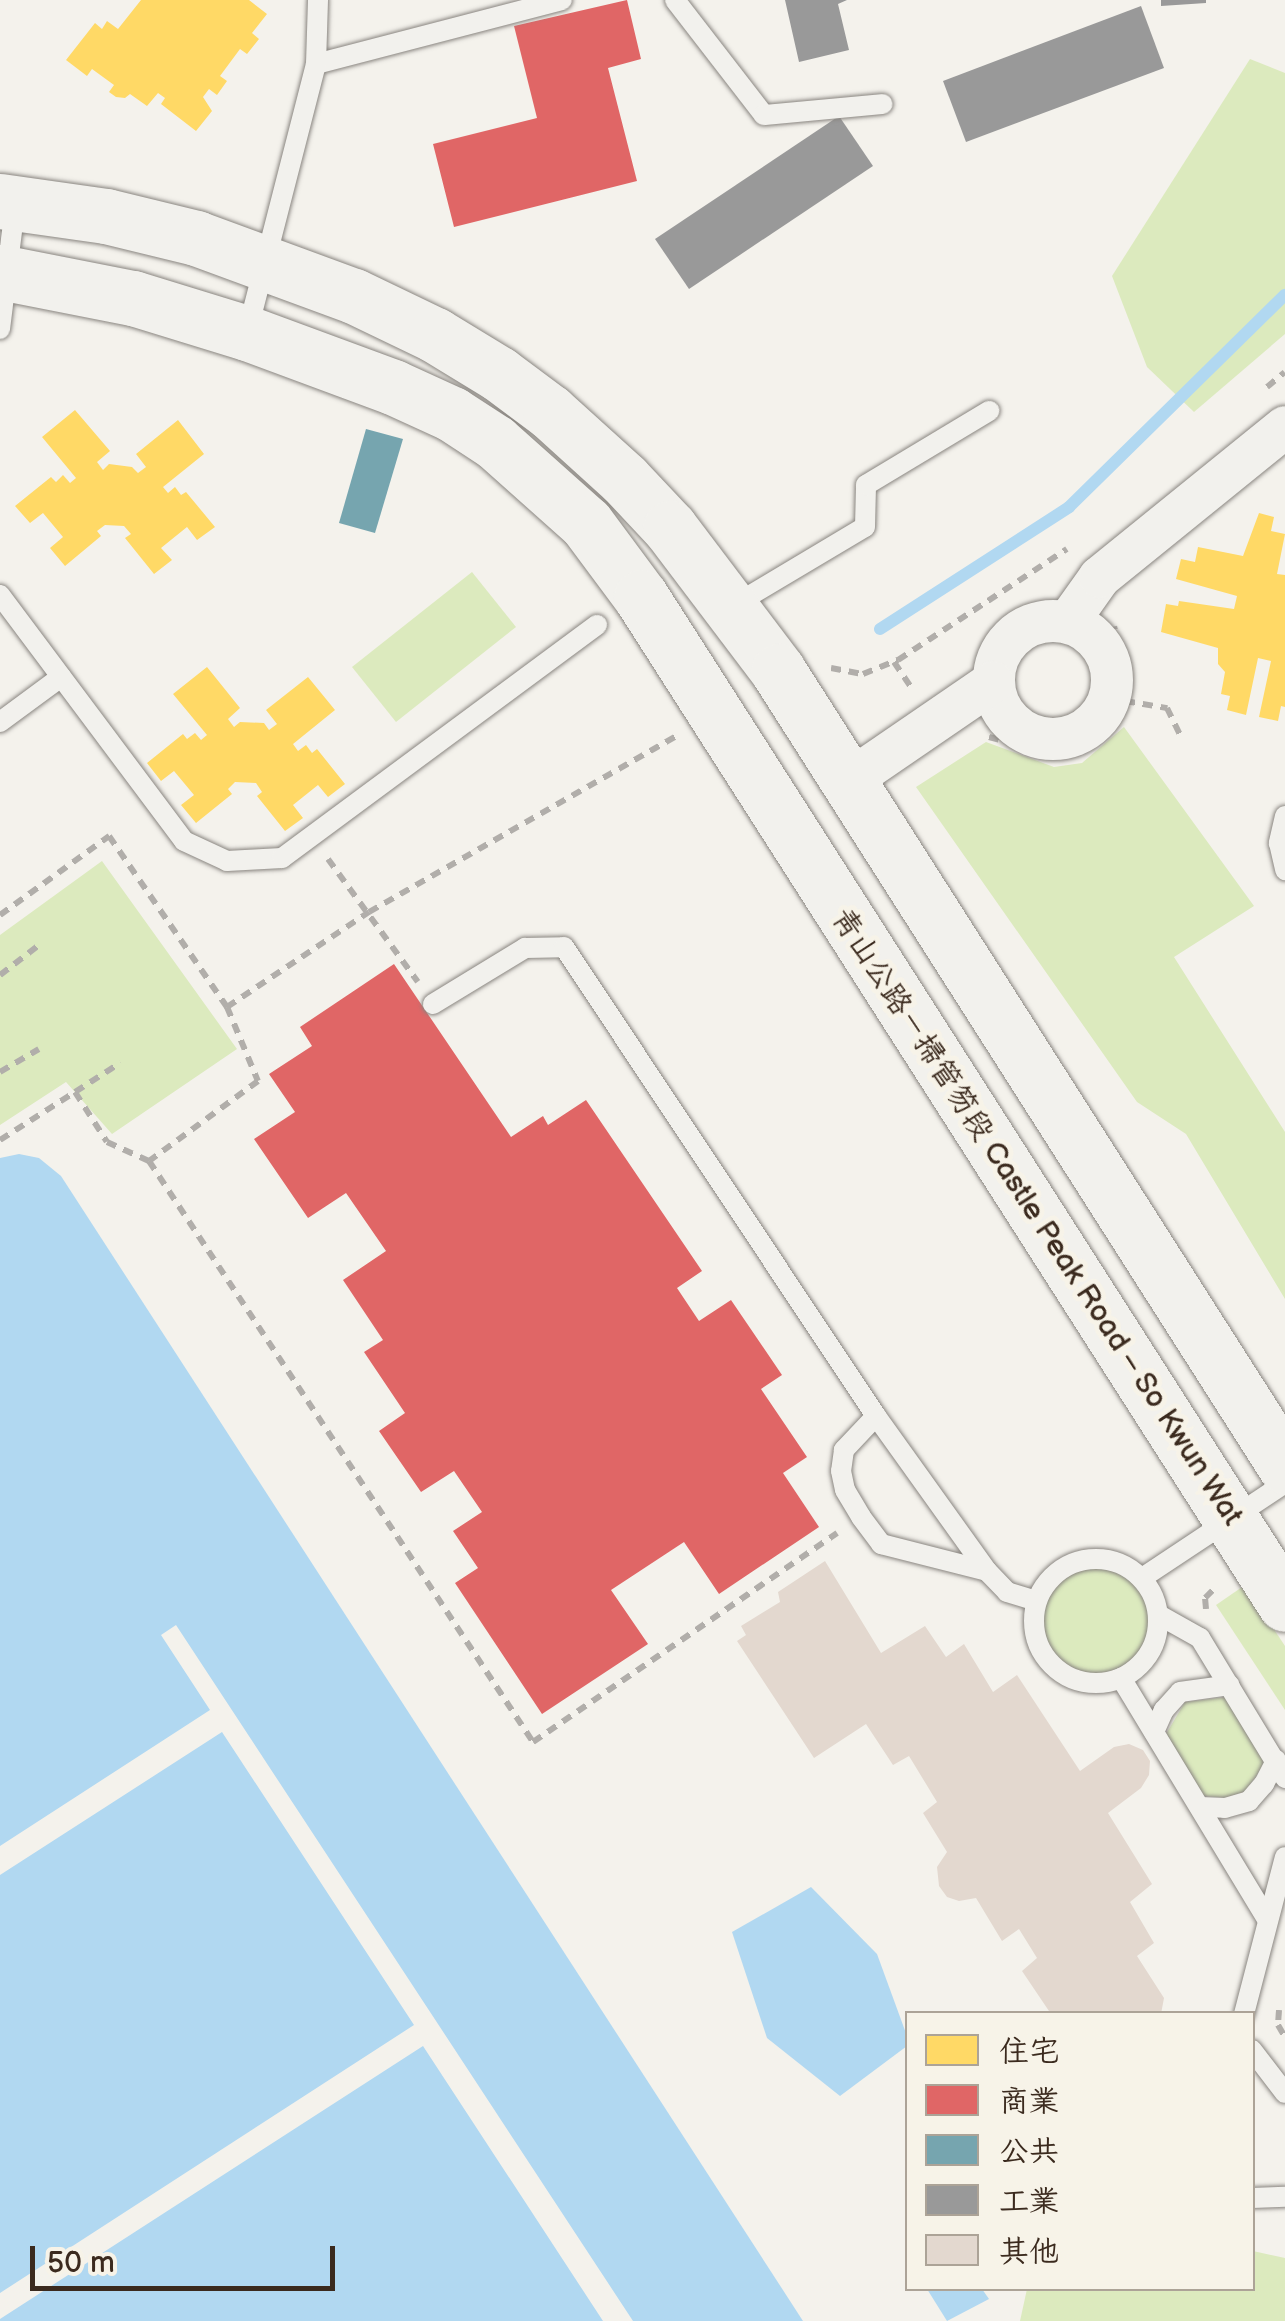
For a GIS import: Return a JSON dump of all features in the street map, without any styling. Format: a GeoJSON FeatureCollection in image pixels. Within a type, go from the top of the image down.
{"type":"FeatureCollection","features":[{"type":"Feature","properties":{"kind":"main road"},"geometry":{"type":"LineString","coordinates":[[8,202],[106,216],[268,262],[354,296],[435,336],[524,393],[624,479],[732,606],[850,780],[1285,1466]]}},
{"type":"Feature","properties":{"kind":"main road","name":"青山公路－掃管笏段 Castle Peak Road – So Kwun Wat"},"geometry":{"type":"LineString","coordinates":[[4,272],[133,298],[248,333],[392,387],[452,414],[495,442],[586,523],[642,597],[1285,1604]]}},
{"type":"Feature","properties":{"kind":"street"},"geometry":{"type":"LineString","coordinates":[[1068,622],[1100,577],[1285,428]]}},
{"type":"Feature","properties":{"kind":"street"},"geometry":{"type":"LineString","coordinates":[[1068,622],[1086,630],[1110,662],[1114,682],[1109,702],[1091,726],[1064,739],[1024,732],[998,702],[993,682],[1004,648],[1015,634],[1031,624],[1068,622]]}},
{"type":"Feature","properties":{"kind":"street"},"geometry":{"type":"LineString","coordinates":[[850,780],[993,682]]}},
{"type":"Feature","properties":{"kind":"lane"},"geometry":{"type":"LineString","coordinates":[[248,333],[316,64],[318,0]]}},
{"type":"Feature","properties":{"kind":"lane"},"geometry":{"type":"LineString","coordinates":[[316,64],[562,0]]}},
{"type":"Feature","properties":{"kind":"lane"},"geometry":{"type":"LineString","coordinates":[[675,0],[764,115],[882,104]]}},
{"type":"Feature","properties":{"kind":"lane"},"geometry":{"type":"LineString","coordinates":[[0,329],[8,202]]}},
{"type":"Feature","properties":{"kind":"lane"},"geometry":{"type":"LineString","coordinates":[[732,606],[865,527],[866,486],[989,411]]}},
{"type":"Feature","properties":{"kind":"lane"},"geometry":{"type":"LineString","coordinates":[[0,595],[184,841],[227,861],[282,858],[598,624]]}},
{"type":"Feature","properties":{"kind":"lane"},"geometry":{"type":"LineString","coordinates":[[0,722],[61,677]]}},
{"type":"Feature","properties":{"kind":"lane"},"geometry":{"type":"LineString","coordinates":[[1285,816],[1279,843],[1285,870]]}},
{"type":"Feature","properties":{"kind":"lane"},"geometry":{"type":"LineString","coordinates":[[434,1004],[524,948],[564,947],[876,1416],[987,1571],[1006,1592],[1036,1601]]}},
{"type":"Feature","properties":{"kind":"lane"},"geometry":{"type":"LineString","coordinates":[[876,1416],[844,1450],[841,1471],[845,1490],[881,1544],[987,1571]]}},
{"type":"Feature","properties":{"kind":"lane"},"geometry":{"type":"LineString","coordinates":[[1142,1578],[1285,1483]]}},
{"type":"Feature","properties":{"kind":"lane"},"geometry":{"type":"LineString","coordinates":[[1104,1558],[1125,1564],[1154,1595],[1159,1615],[1150,1652],[1138,1668],[1121,1678],[1102,1684],[1081,1682],[1047,1660],[1035,1632],[1036,1601],[1046,1582],[1082,1560],[1104,1558]]}},
{"type":"Feature","properties":{"kind":"lane"},"geometry":{"type":"LineString","coordinates":[[1159,1615],[1200,1638],[1281,1769],[1248,1801],[1225,1808],[1200,1807]]}},
{"type":"Feature","properties":{"kind":"lane"},"geometry":{"type":"LineString","coordinates":[[1121,1678],[1266,1916]]}},
{"type":"Feature","properties":{"kind":"lane"},"geometry":{"type":"LineString","coordinates":[[1154,1732],[1164,1710],[1180,1692],[1230,1686]]}},
{"type":"Feature","properties":{"kind":"lane"},"geometry":{"type":"LineString","coordinates":[[1245,2011],[1266,1916],[1285,1857]]}},
{"type":"Feature","properties":{"kind":"lane"},"geometry":{"type":"LineString","coordinates":[[1255,2054],[1285,2093]]}},
{"type":"Feature","properties":{"kind":"lane"},"geometry":{"type":"LineString","coordinates":[[1255,2198],[1285,2198]]}},
{"type":"Feature","properties":{"kind":"path"},"geometry":{"type":"LineString","coordinates":[[1256,396],[1285,372]]}},
{"type":"Feature","properties":{"kind":"path"},"geometry":{"type":"LineString","coordinates":[[822,664],[863,674],[898,660],[1078,542]]}},
{"type":"Feature","properties":{"kind":"path"},"geometry":{"type":"LineString","coordinates":[[979,738],[992,737],[1046,752],[1084,748],[1102,738],[1125,701],[1126,682],[1113,623],[1116,612]]}},
{"type":"Feature","properties":{"kind":"path"},"geometry":{"type":"LineString","coordinates":[[1125,701],[1168,708],[1180,736]]}},
{"type":"Feature","properties":{"kind":"path"},"geometry":{"type":"LineString","coordinates":[[227,1007],[369,912],[686,730]]}},
{"type":"Feature","properties":{"kind":"path"},"geometry":{"type":"LineString","coordinates":[[0,914],[108,836],[227,1007],[258,1081],[149,1161]]}},
{"type":"Feature","properties":{"kind":"path"},"geometry":{"type":"LineString","coordinates":[[311,836],[434,1004]]}},
{"type":"Feature","properties":{"kind":"path"},"geometry":{"type":"LineString","coordinates":[[0,975],[40,945]]}},
{"type":"Feature","properties":{"kind":"path"},"geometry":{"type":"LineString","coordinates":[[0,1072],[39,1049]]}},
{"type":"Feature","properties":{"kind":"path"},"geometry":{"type":"LineString","coordinates":[[0,1140],[120,1063]]}},
{"type":"Feature","properties":{"kind":"path"},"geometry":{"type":"LineString","coordinates":[[75,1092],[107,1142],[149,1161],[533,1742],[861,1516]]}},
{"type":"Feature","properties":{"kind":"green space"},"geometry":{"type":"Polygon","coordinates":[[[1250,59],[1285,73],[1285,334],[1194,412],[1147,367],[1112,276],[1250,59]]]}},
{"type":"Feature","properties":{"kind":"green space"},"geometry":{"type":"Polygon","coordinates":[[[472,572],[516,627],[396,722],[352,667],[472,572]]]}},
{"type":"Feature","properties":{"kind":"green space"},"geometry":{"type":"Polygon","coordinates":[[[1124,727],[1254,906],[1174,957],[1285,1132],[1285,1299],[1186,1134],[1137,1102],[916,787],[986,742],[1054,767],[1082,763],[1124,727]]]}},
{"type":"Feature","properties":{"kind":"green space"},"geometry":{"type":"Polygon","coordinates":[[[102,861],[237,1049],[112,1134],[66,1082],[0,1125],[0,935],[102,861]]]}},
{"type":"Feature","properties":{"kind":"green space"},"geometry":{"type":"Polygon","coordinates":[[[1096,1567],[1117,1571],[1134,1583],[1146,1600],[1150,1621],[1146,1642],[1134,1659],[1117,1671],[1096,1675],[1075,1671],[1058,1659],[1046,1642],[1042,1621],[1046,1600],[1058,1583],[1075,1571],[1096,1567]]]}},
{"type":"Feature","properties":{"kind":"green space"},"geometry":{"type":"Polygon","coordinates":[[[1245,1585],[1285,1646],[1285,1710],[1216,1605],[1245,1585]]]}},
{"type":"Feature","properties":{"kind":"green space"},"geometry":{"type":"Polygon","coordinates":[[[1227,1697],[1267,1760],[1245,1792],[1226,1798],[1204,1796],[1166,1734],[1185,1702],[1227,1697]]]}},
{"type":"Feature","properties":{"kind":"green space"},"geometry":{"type":"Polygon","coordinates":[[[1255,2251],[1285,2258],[1285,2321],[1020,2321],[1027,2291],[1255,2291],[1255,2251]]]}},
{"type":"Feature","properties":{"kind":"water"},"geometry":{"type":"Polygon","coordinates":[[[19,1154],[39,1158],[61,1176],[803,2321],[0,2321],[0,1158],[19,1154]]]}},
{"type":"Feature","properties":{"kind":"water"},"geometry":{"type":"Polygon","coordinates":[[[811,1887],[877,1954],[905,2031],[905,2047],[840,2096],[767,2038],[732,1932],[811,1887]]]}},
{"type":"Feature","properties":{"kind":"water"},"geometry":{"type":"Polygon","coordinates":[[[928,2291],[983,2291],[989,2299],[947,2321],[928,2291]]]}},
{"type":"Feature","properties":{"kind":"pier"},"geometry":{"type":"Polygon","coordinates":[[[176,1625],[633,2321],[603,2321],[423,2046],[0,2319],[0,2293],[414,2025],[222,1732],[0,1875],[0,1846],[210,1710],[161,1635],[176,1625]]]}},
{"type":"Feature","properties":{"kind":"building: 住宅"},"geometry":{"type":"Polygon","coordinates":[[[141,0],[249,0],[267,14],[252,33],[259,39],[247,54],[240,49],[220,76],[227,81],[217,95],[209,89],[203,97],[212,111],[196,131],[161,104],[165,98],[158,93],[147,106],[130,94],[116,97],[109,92],[114,85],[92,69],[87,76],[66,60],[95,23],[102,29],[107,21],[118,29],[141,0]]]}},
{"type":"Feature","properties":{"kind":"building: 住宅"},"geometry":{"type":"Polygon","coordinates":[[[75,410],[110,451],[97,462],[103,470],[109,464],[132,467],[138,473],[146,467],[136,454],[178,420],[204,454],[163,487],[168,493],[175,487],[181,495],[186,492],[215,527],[197,540],[187,527],[161,548],[172,560],[154,574],[125,538],[131,534],[124,526],[105,525],[97,531],[101,536],[65,566],[50,548],[63,537],[43,513],[30,523],[15,506],[51,477],[56,482],[63,475],[70,483],[76,478],[42,437],[75,410]]]}},
{"type":"Feature","properties":{"kind":"building: 住宅"},"geometry":{"type":"Polygon","coordinates":[[[1259,513],[1274,517],[1271,531],[1285,534],[1277,574],[1285,575],[1285,707],[1281,706],[1278,721],[1259,717],[1271,661],[1258,658],[1246,715],[1227,710],[1230,696],[1221,694],[1225,672],[1218,664],[1218,648],[1161,632],[1166,604],[1178,606],[1179,601],[1234,609],[1237,596],[1176,579],[1181,559],[1195,562],[1198,547],[1243,556],[1259,513]]]}},
{"type":"Feature","properties":{"kind":"building: 住宅"},"geometry":{"type":"Polygon","coordinates":[[[207,667],[240,708],[228,719],[234,727],[240,722],[264,723],[269,730],[277,724],[266,710],[308,677],[335,710],[293,744],[298,751],[306,745],[312,753],[317,749],[345,784],[328,797],[318,785],[293,805],[303,818],[285,831],[257,796],[262,792],[256,783],[235,782],[228,789],[232,794],[196,823],[181,805],[194,795],[174,771],[161,781],[147,763],[183,734],[187,739],[195,733],[201,740],[207,735],[173,694],[207,667]]]}},
{"type":"Feature","properties":{"kind":"building: 商業"},"geometry":{"type":"Polygon","coordinates":[[[627,0],[641,59],[608,68],[637,181],[454,227],[433,144],[537,118],[514,26],[627,0]]]}},
{"type":"Feature","properties":{"kind":"building: 商業"},"geometry":{"type":"Polygon","coordinates":[[[394,964],[511,1137],[543,1116],[548,1125],[586,1100],[702,1271],[677,1288],[699,1321],[731,1300],[782,1375],[761,1389],[807,1457],[783,1473],[819,1527],[719,1594],[684,1542],[611,1590],[648,1644],[542,1714],[455,1583],[478,1568],[453,1531],[482,1512],[454,1471],[421,1492],[379,1431],[405,1413],[364,1352],[383,1340],[343,1280],[386,1251],[346,1193],[308,1218],[254,1139],[295,1112],[269,1074],[312,1046],[300,1027],[394,964]]]}},
{"type":"Feature","properties":{"kind":"building: 公共"},"geometry":{"type":"Polygon","coordinates":[[[366,429],[403,439],[375,533],[339,523],[366,429]]]}},
{"type":"Feature","properties":{"kind":"building: 工業"},"geometry":{"type":"Polygon","coordinates":[[[785,0],[847,0],[838,4],[849,50],[799,62],[785,0]]]}},
{"type":"Feature","properties":{"kind":"building: 工業"},"geometry":{"type":"Polygon","coordinates":[[[1161,0],[1206,0],[1206,3],[1161,6],[1161,0]]]}},
{"type":"Feature","properties":{"kind":"building: 工業"},"geometry":{"type":"Polygon","coordinates":[[[1141,6],[1164,68],[966,142],[943,81],[1141,6]]]}},
{"type":"Feature","properties":{"kind":"building: 工業"},"geometry":{"type":"Polygon","coordinates":[[[839,116],[873,166],[689,289],[655,239],[839,116]]]}},
{"type":"Feature","properties":{"kind":"building: 其他"},"geometry":{"type":"Polygon","coordinates":[[[825,1561],[881,1653],[925,1626],[946,1657],[964,1644],[993,1692],[1017,1675],[1080,1771],[1114,1747],[1129,1744],[1143,1750],[1150,1761],[1149,1775],[1141,1788],[1108,1813],[1152,1884],[1130,1902],[1154,1943],[1137,1956],[1164,1998],[1162,2011],[1049,2011],[1022,1971],[1037,1958],[1019,1929],[1002,1941],[976,1898],[959,1901],[947,1897],[939,1886],[937,1867],[947,1852],[923,1813],[937,1802],[909,1756],[893,1765],[866,1724],[814,1758],[737,1641],[746,1635],[741,1626],[780,1602],[778,1592],[825,1561]]]}},
{"type":"Feature","properties":{"kind":"waterway"},"geometry":{"type":"LineString","coordinates":[[880,629],[1069,507],[1285,295]]}}]}
